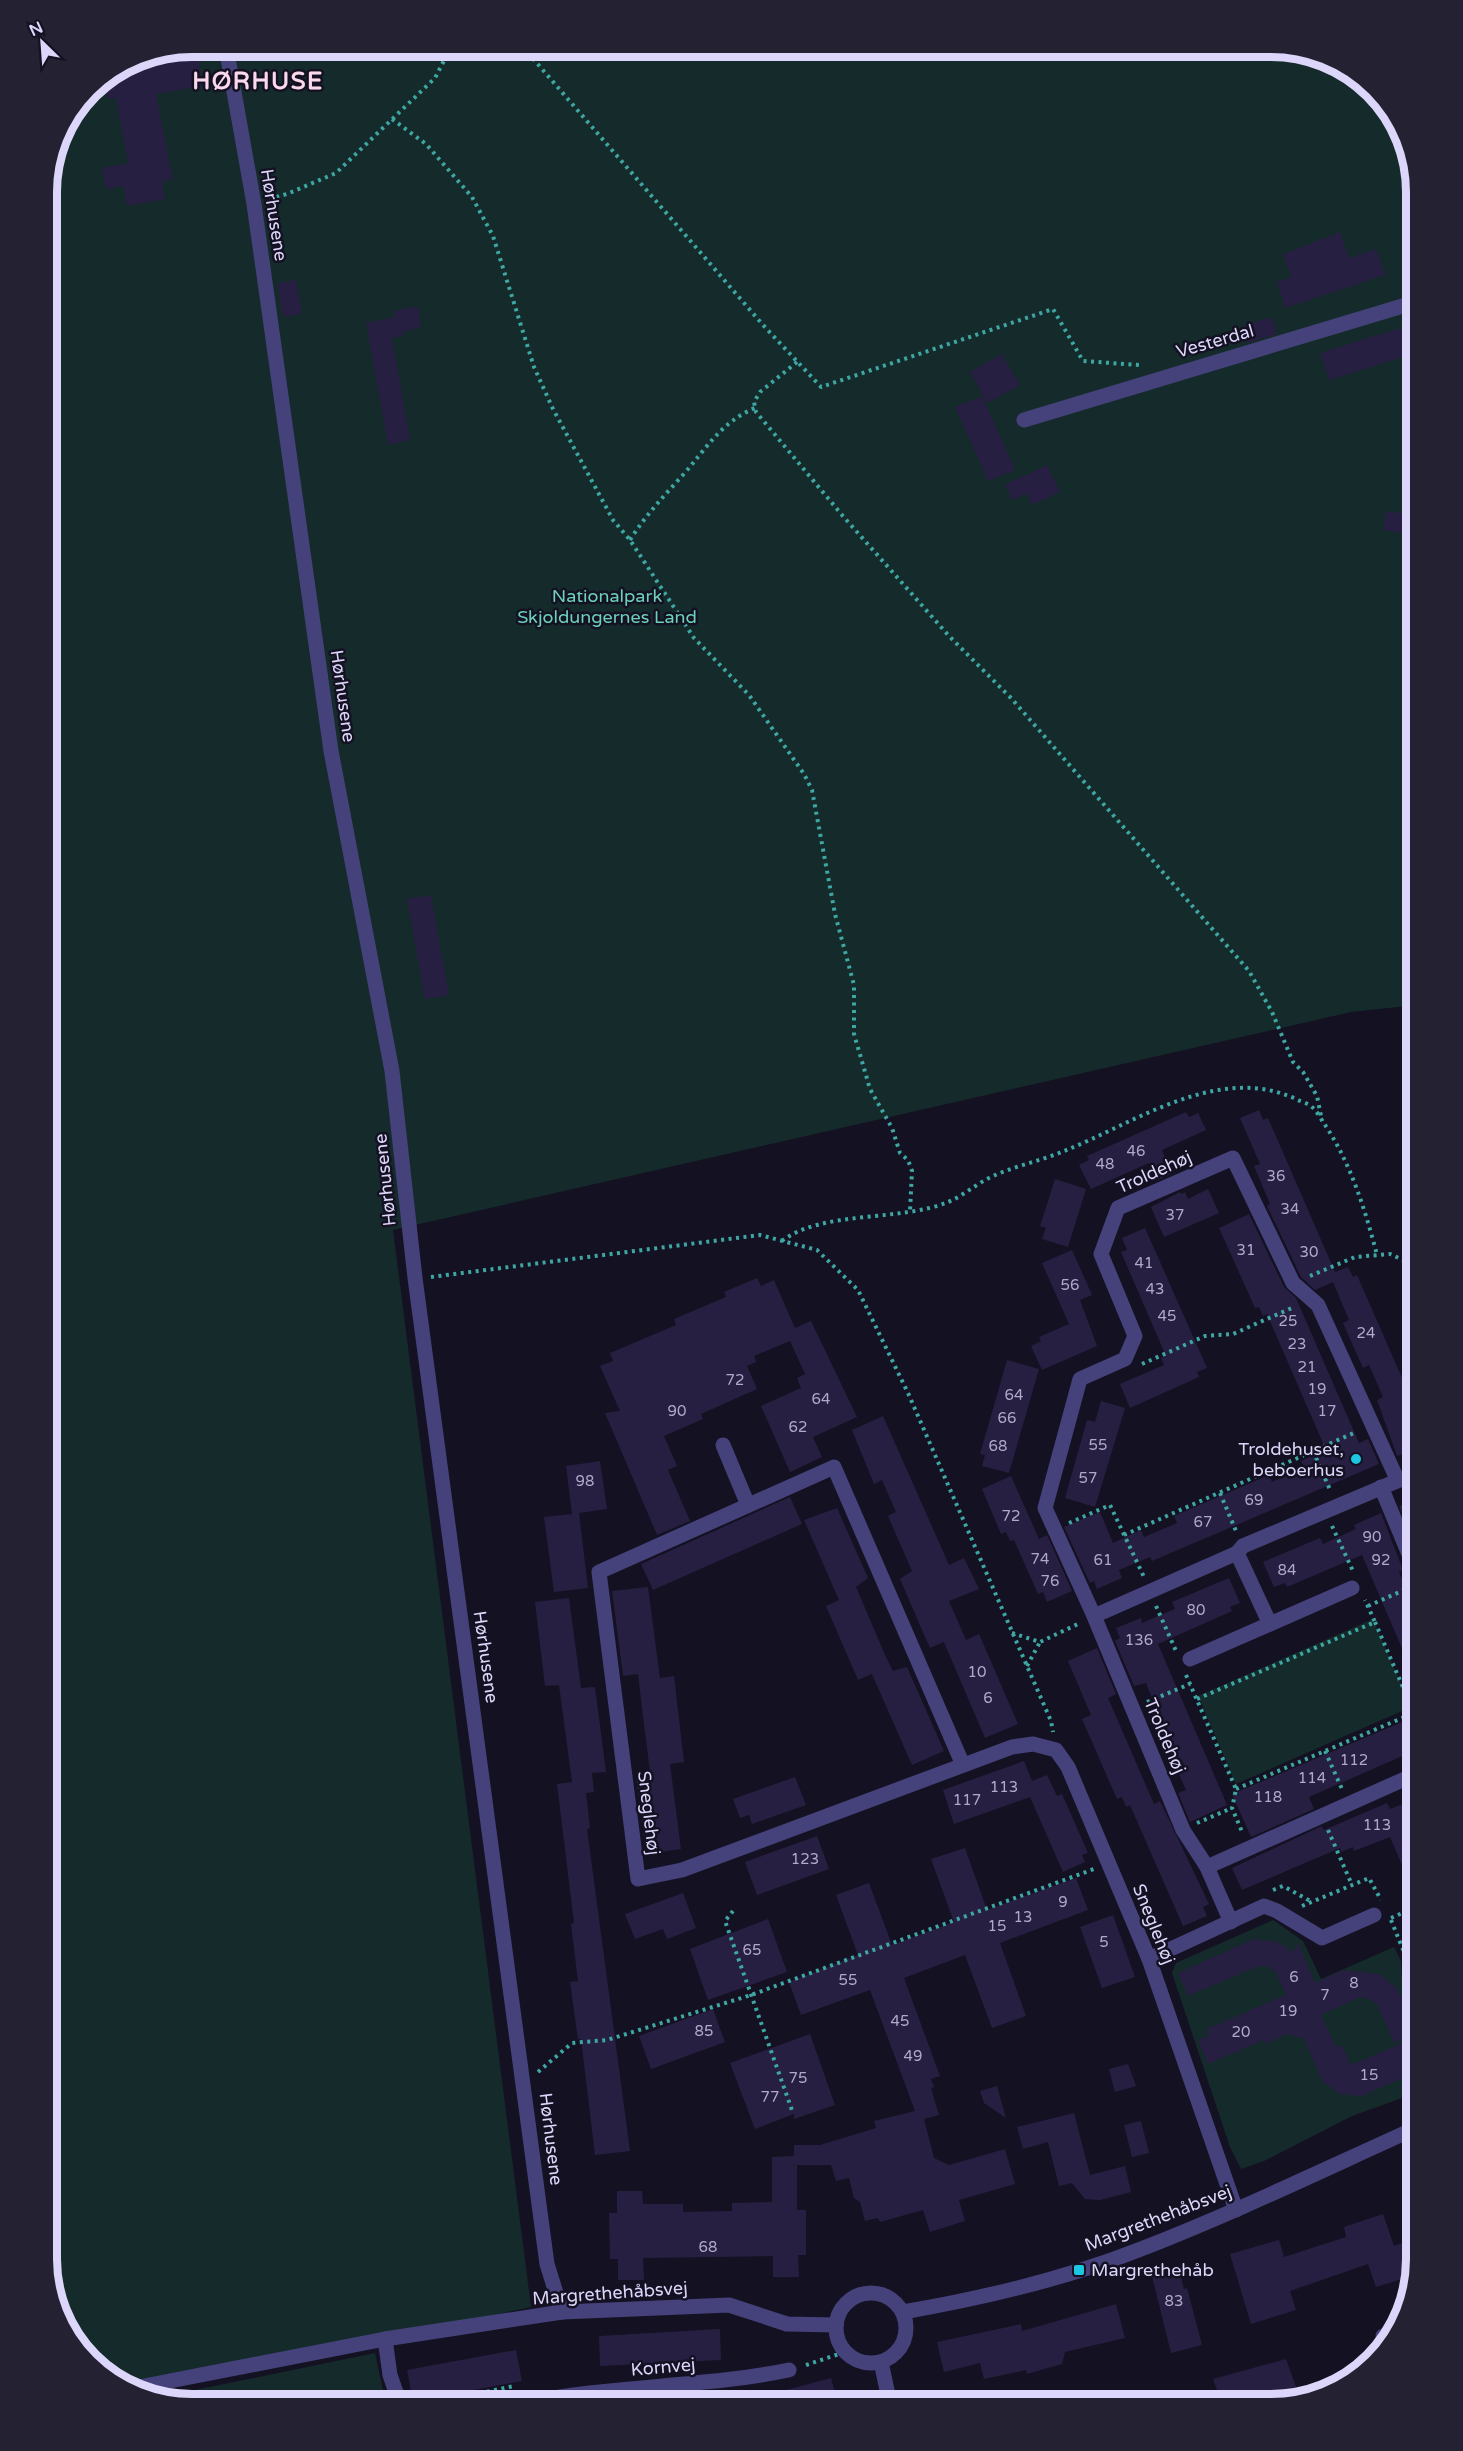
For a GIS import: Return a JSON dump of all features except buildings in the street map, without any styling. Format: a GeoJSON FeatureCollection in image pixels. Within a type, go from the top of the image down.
{"type":"FeatureCollection","features":[{"type":"Feature","properties":{"kind":"street","name":"Hørhusene"},"geometry":{"type":"LineString","coordinates":[[228,57],[254,204],[332,752],[392,1071],[415,1278],[547,2264],[562,2312]]}},
{"type":"Feature","properties":{"kind":"street","name":"Vesterdal"},"geometry":{"type":"LineString","coordinates":[[1024,420],[1406,305]]}},
{"type":"Feature","properties":{"kind":"street","name":"Troldehøj"},"geometry":{"type":"LineString","coordinates":[[1231,1922],[1207,1867],[1183,1830],[1094,1616],[1045,1508],[1080,1379],[1125,1359],[1135,1336],[1101,1254],[1118,1208],[1233,1158],[1293,1283],[1318,1305],[1397,1479]]}},
{"type":"Feature","properties":{"kind":"street"},"geometry":{"type":"LineString","coordinates":[[723,1445],[748,1505]]}},
{"type":"Feature","properties":{"kind":"street","name":"Sneglehøj"},"geometry":{"type":"LineString","coordinates":[[963,1765],[834,1467],[599,1572],[638,1879],[682,1870],[1012,1747],[1034,1744],[1056,1750],[1068,1767],[1149,1959],[1236,2210]]}},
{"type":"Feature","properties":{"kind":"street"},"geometry":{"type":"LineString","coordinates":[[1094,1616],[1406,1476]]}},
{"type":"Feature","properties":{"kind":"street"},"geometry":{"type":"LineString","coordinates":[[1381,1487],[1406,1547]]}},
{"type":"Feature","properties":{"kind":"street"},"geometry":{"type":"LineString","coordinates":[[1240,1550],[1269,1624]]}},
{"type":"Feature","properties":{"kind":"street"},"geometry":{"type":"LineString","coordinates":[[1184,1662],[1352,1588]]}},
{"type":"Feature","properties":{"kind":"street"},"geometry":{"type":"LineString","coordinates":[[1207,1867],[1406,1779]]}},
{"type":"Feature","properties":{"kind":"street"},"geometry":{"type":"LineString","coordinates":[[1149,1959],[1264,1906],[1277,1911],[1322,1938],[1374,1915]]}},
{"type":"Feature","properties":{"kind":"street","name":"Margrethehåbsvej"},"geometry":{"type":"LineString","coordinates":[[903,2312],[981,2297],[1046,2280],[1139,2250],[1236,2210],[1406,2133]]}},
{"type":"Feature","properties":{"kind":"street"},"geometry":{"type":"LineString","coordinates":[[871,2292],[884,2295],[895,2302],[903,2312],[907,2322],[904,2342],[898,2351],[881,2362],[862,2362],[845,2352],[836,2334],[839,2312],[847,2302],[858,2295],[871,2292]]}},
{"type":"Feature","properties":{"kind":"street","name":"Margrethehåbsvej"},"geometry":{"type":"LineString","coordinates":[[146,2386],[385,2339],[562,2312],[729,2305],[787,2324],[836,2325]]}},
{"type":"Feature","properties":{"kind":"street"},"geometry":{"type":"LineString","coordinates":[[385,2339],[390,2375],[397,2394]]}},
{"type":"Feature","properties":{"kind":"street"},"geometry":{"type":"LineString","coordinates":[[881,2362],[888,2394]]}},
{"type":"Feature","properties":{"kind":"street","name":"Kornvej"},"geometry":{"type":"LineString","coordinates":[[572,2394],[738,2380],[789,2370]]}},
{"type":"Feature","properties":{"kind":"path"},"geometry":{"type":"LineString","coordinates":[[254,204],[287,194],[336,173],[435,78],[446,57]]}},
{"type":"Feature","properties":{"kind":"path"},"geometry":{"type":"LineString","coordinates":[[532,57],[821,387],[1053,309],[1083,361],[1158,366],[1164,376]]}},
{"type":"Feature","properties":{"kind":"path"},"geometry":{"type":"LineString","coordinates":[[392,119],[426,144],[472,197],[493,236],[534,367],[553,409],[613,520],[630,540],[676,615],[694,639],[749,696],[804,774],[812,790],[836,914],[854,985],[854,1034],[870,1089],[892,1128],[900,1153],[908,1160],[912,1171],[910,1211]]}},
{"type":"Feature","properties":{"kind":"path"},"geometry":{"type":"LineString","coordinates":[[797,362],[760,392],[754,402],[755,408],[842,515],[949,636],[1011,698],[1249,971],[1272,1012],[1293,1062],[1303,1072],[1317,1096],[1322,1121]]}},
{"type":"Feature","properties":{"kind":"path"},"geometry":{"type":"LineString","coordinates":[[630,540],[650,510],[684,474],[713,436],[737,415],[755,408]]}},
{"type":"Feature","properties":{"kind":"path"},"geometry":{"type":"LineString","coordinates":[[782,1241],[793,1232],[827,1224],[910,1211],[950,1201],[992,1177],[1063,1152],[1198,1094],[1252,1088],[1278,1091],[1313,1107],[1339,1145],[1368,1219],[1377,1255]]}},
{"type":"Feature","properties":{"kind":"path"},"geometry":{"type":"LineString","coordinates":[[415,1278],[760,1235],[817,1250],[858,1290],[908,1393],[1051,1721],[1056,1750]]}},
{"type":"Feature","properties":{"kind":"path"},"geometry":{"type":"LineString","coordinates":[[1293,1283],[1355,1257],[1390,1254],[1406,1261]]}},
{"type":"Feature","properties":{"kind":"path"},"geometry":{"type":"LineString","coordinates":[[1125,1359],[1134,1367],[1205,1336],[1233,1334],[1311,1299]]}},
{"type":"Feature","properties":{"kind":"path"},"geometry":{"type":"LineString","coordinates":[[1124,1535],[1372,1425]]}},
{"type":"Feature","properties":{"kind":"path"},"geometry":{"type":"LineString","coordinates":[[1314,1451],[1337,1506]]}},
{"type":"Feature","properties":{"kind":"path"},"geometry":{"type":"LineString","coordinates":[[1220,1493],[1240,1550]]}},
{"type":"Feature","properties":{"kind":"path"},"geometry":{"type":"LineString","coordinates":[[1054,1530],[1110,1505],[1184,1662],[1190,1684],[1236,1789],[1232,1808],[1249,1849]]}},
{"type":"Feature","properties":{"kind":"path"},"geometry":{"type":"LineString","coordinates":[[1368,1606],[1406,1589]]}},
{"type":"Feature","properties":{"kind":"path"},"geometry":{"type":"LineString","coordinates":[[1026,1666],[1040,1642],[1094,1616]]}},
{"type":"Feature","properties":{"kind":"path"},"geometry":{"type":"LineString","coordinates":[[1375,1622],[1406,1693]]}},
{"type":"Feature","properties":{"kind":"path"},"geometry":{"type":"LineString","coordinates":[[1012,1633],[1040,1642]]}},
{"type":"Feature","properties":{"kind":"path"},"geometry":{"type":"LineString","coordinates":[[1132,1708],[1190,1684]]}},
{"type":"Feature","properties":{"kind":"path"},"geometry":{"type":"LineString","coordinates":[[1236,1789],[1406,1717]]}},
{"type":"Feature","properties":{"kind":"path"},"geometry":{"type":"LineString","coordinates":[[1325,1751],[1349,1804]]}},
{"type":"Feature","properties":{"kind":"path"},"geometry":{"type":"LineString","coordinates":[[1397,1783],[1406,1802]]}},
{"type":"Feature","properties":{"kind":"path"},"geometry":{"type":"LineString","coordinates":[[1183,1830],[1232,1808]]}},
{"type":"Feature","properties":{"kind":"path"},"geometry":{"type":"LineString","coordinates":[[1322,1816],[1352,1885]]}},
{"type":"Feature","properties":{"kind":"path"},"geometry":{"type":"LineString","coordinates":[[524,2084],[572,2043],[608,2040],[751,1995],[1108,1864]]}},
{"type":"Feature","properties":{"kind":"path"},"geometry":{"type":"LineString","coordinates":[[733,1911],[725,1921],[793,2113]]}},
{"type":"Feature","properties":{"kind":"path"},"geometry":{"type":"LineString","coordinates":[[1390,1919],[1406,1912]]}},
{"type":"Feature","properties":{"kind":"path"},"geometry":{"type":"LineString","coordinates":[[789,2370],[845,2352]]}},
{"type":"Feature","properties":{"kind":"path"},"geometry":{"type":"LineString","coordinates":[[476,2394],[515,2386],[517,2394]]}},
{"type":"Feature","properties":{"kind":"green space","name":"Nationalpark Skjoldungernes Land"},"geometry":{"type":"Polygon","coordinates":[[[183,57],[1280,57],[1314,64],[1346,80],[1373,103],[1392,132],[1405,174],[1406,1006],[1351,1012],[393,1230],[531,2307],[155,2388],[132,2380],[117,2371],[90,2348],[71,2319],[60,2285],[57,2268],[57,183],[67,140],[90,103],[110,85],[140,67],[183,57]]]}},
{"type":"Feature","properties":{"kind":"green space"},"geometry":{"type":"Polygon","coordinates":[[[1373,1619],[1406,1695],[1406,1709],[1236,1784],[1198,1696],[1373,1619]]]}},
{"type":"Feature","properties":{"kind":"green space"},"geometry":{"type":"Polygon","coordinates":[[[1273,1920],[1303,1941],[1321,1979],[1394,1947],[1401,1961],[1402,1978],[1406,1988],[1406,2097],[1352,2116],[1264,2161],[1241,2169],[1230,2147],[1172,1973],[1176,1963],[1273,1920]]]}},
{"type":"Feature","properties":{"kind":"green space"},"geometry":{"type":"Polygon","coordinates":[[[375,2353],[384,2394],[183,2394],[179,2393],[375,2353]]]}},
{"type":"Feature","properties":{"kind":"place","name":"Troldehuset, beboerhus"},"geometry":{"type":"Point","coordinates":[1356,1459]}},
{"type":"Feature","properties":{"kind":"place","name":"Margrethehåb"},"geometry":{"type":"Point","coordinates":[1079,2270]}},
{"type":"Feature","properties":{"kind":"district","name":"HØRHUSE"},"geometry":{"type":"Point","coordinates":[258,81]}}]}
